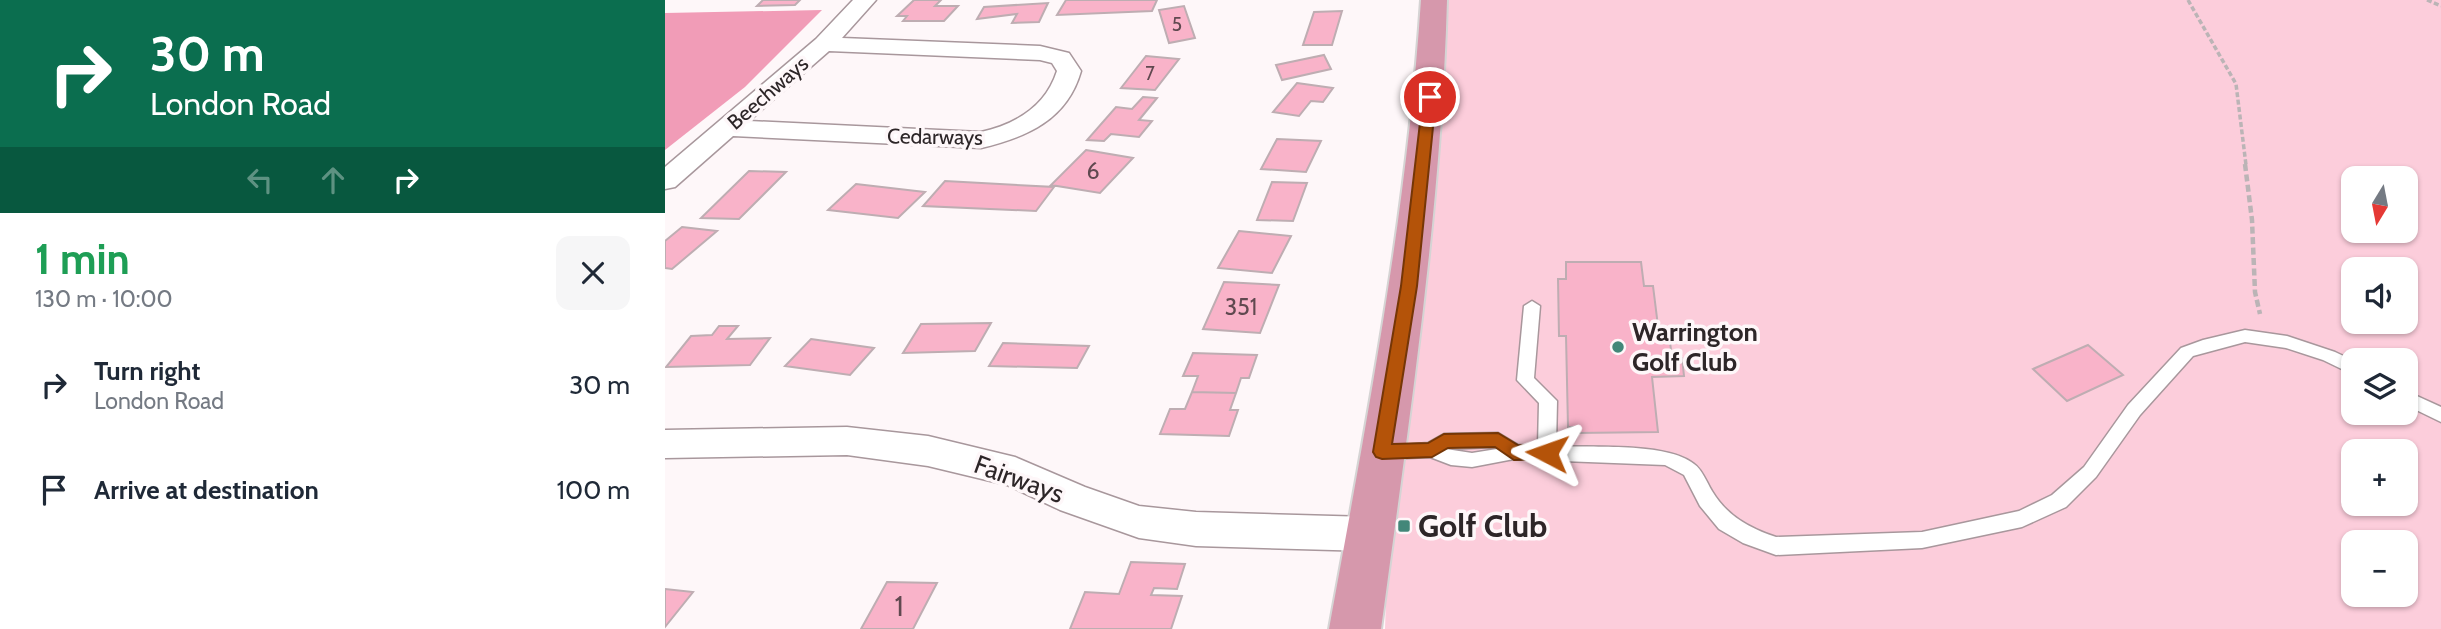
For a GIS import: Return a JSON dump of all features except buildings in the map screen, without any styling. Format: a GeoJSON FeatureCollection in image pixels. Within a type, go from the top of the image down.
{"type":"FeatureCollection","features":[{"type":"Feature","properties":{"kind":"highway"},"geometry":{"type":"LineString","coordinates":[[1355,629],[1409,286],[1426,145],[1434,0]]}},
{"type":"Feature","properties":{"kind":"street","name":"Beechways"},"geometry":{"type":"LineString","coordinates":[[665,180],[824,44],[865,0]]}},
{"type":"Feature","properties":{"kind":"street","name":"Cedarways"},"geometry":{"type":"LineString","coordinates":[[727,128],[981,140],[1014,131],[1040,116],[1062,90],[1069,71],[1061,58],[1040,53],[824,44]]}},
{"type":"Feature","properties":{"kind":"street","name":"Fairways"},"geometry":{"type":"LineString","coordinates":[[665,444],[847,441],[928,450],[1015,472],[1073,499],[1139,522],[1196,529],[1369,534]]}},
{"type":"Feature","properties":{"kind":"lane"},"geometry":{"type":"LineString","coordinates":[[1532,306],[1525,380],[1548,401],[1547,453]]}},
{"type":"Feature","properties":{"kind":"lane"},"geometry":{"type":"LineString","coordinates":[[1382,452],[1432,450],[1443,457],[1492,460],[1514,452],[1668,458],[1690,470],[1707,500],[1726,523],[1750,537],[1776,546],[1922,540],[2022,519],[2059,501],[2090,472],[2134,410],[2187,352],[2209,344],[2245,337],[2287,342],[2341,362]]}},
{"type":"Feature","properties":{"kind":"lane"},"geometry":{"type":"LineString","coordinates":[[2418,403],[2441,415]]}},
{"type":"Feature","properties":{"kind":"path"},"geometry":{"type":"LineString","coordinates":[[2188,0],[2236,84],[2252,220],[2255,292],[2267,339]]}},
{"type":"Feature","properties":{"kind":"path"},"geometry":{"type":"LineString","coordinates":[[2427,0],[2441,6]]}},
{"type":"Feature","properties":{"kind":"shaded area","name":"Warrington Golf Club"},"geometry":{"type":"Polygon","coordinates":[[[1430,0],[2441,0],[2441,629],[1385,629],[1393,402],[1430,0]]]}},
{"type":"Feature","properties":{"kind":"shaded area"},"geometry":{"type":"Polygon","coordinates":[[[822,10],[745,87],[665,150],[665,13],[822,10]]]}},
{"type":"Feature","properties":{"kind":"place","name":"Warrington Golf Club"},"geometry":{"type":"Point","coordinates":[1618,347]}},
{"type":"Feature","properties":{"kind":"place","name":"Golf Club"},"geometry":{"type":"Point","coordinates":[1404,526]}},
{"type":"Feature","properties":{"kind":"route"},"geometry":{"type":"LineString","coordinates":[[1430,97],[1409,286],[1382,452],[1432,450],[1444,441],[1498,440],[1514,452],[1547,453]]}}]}
